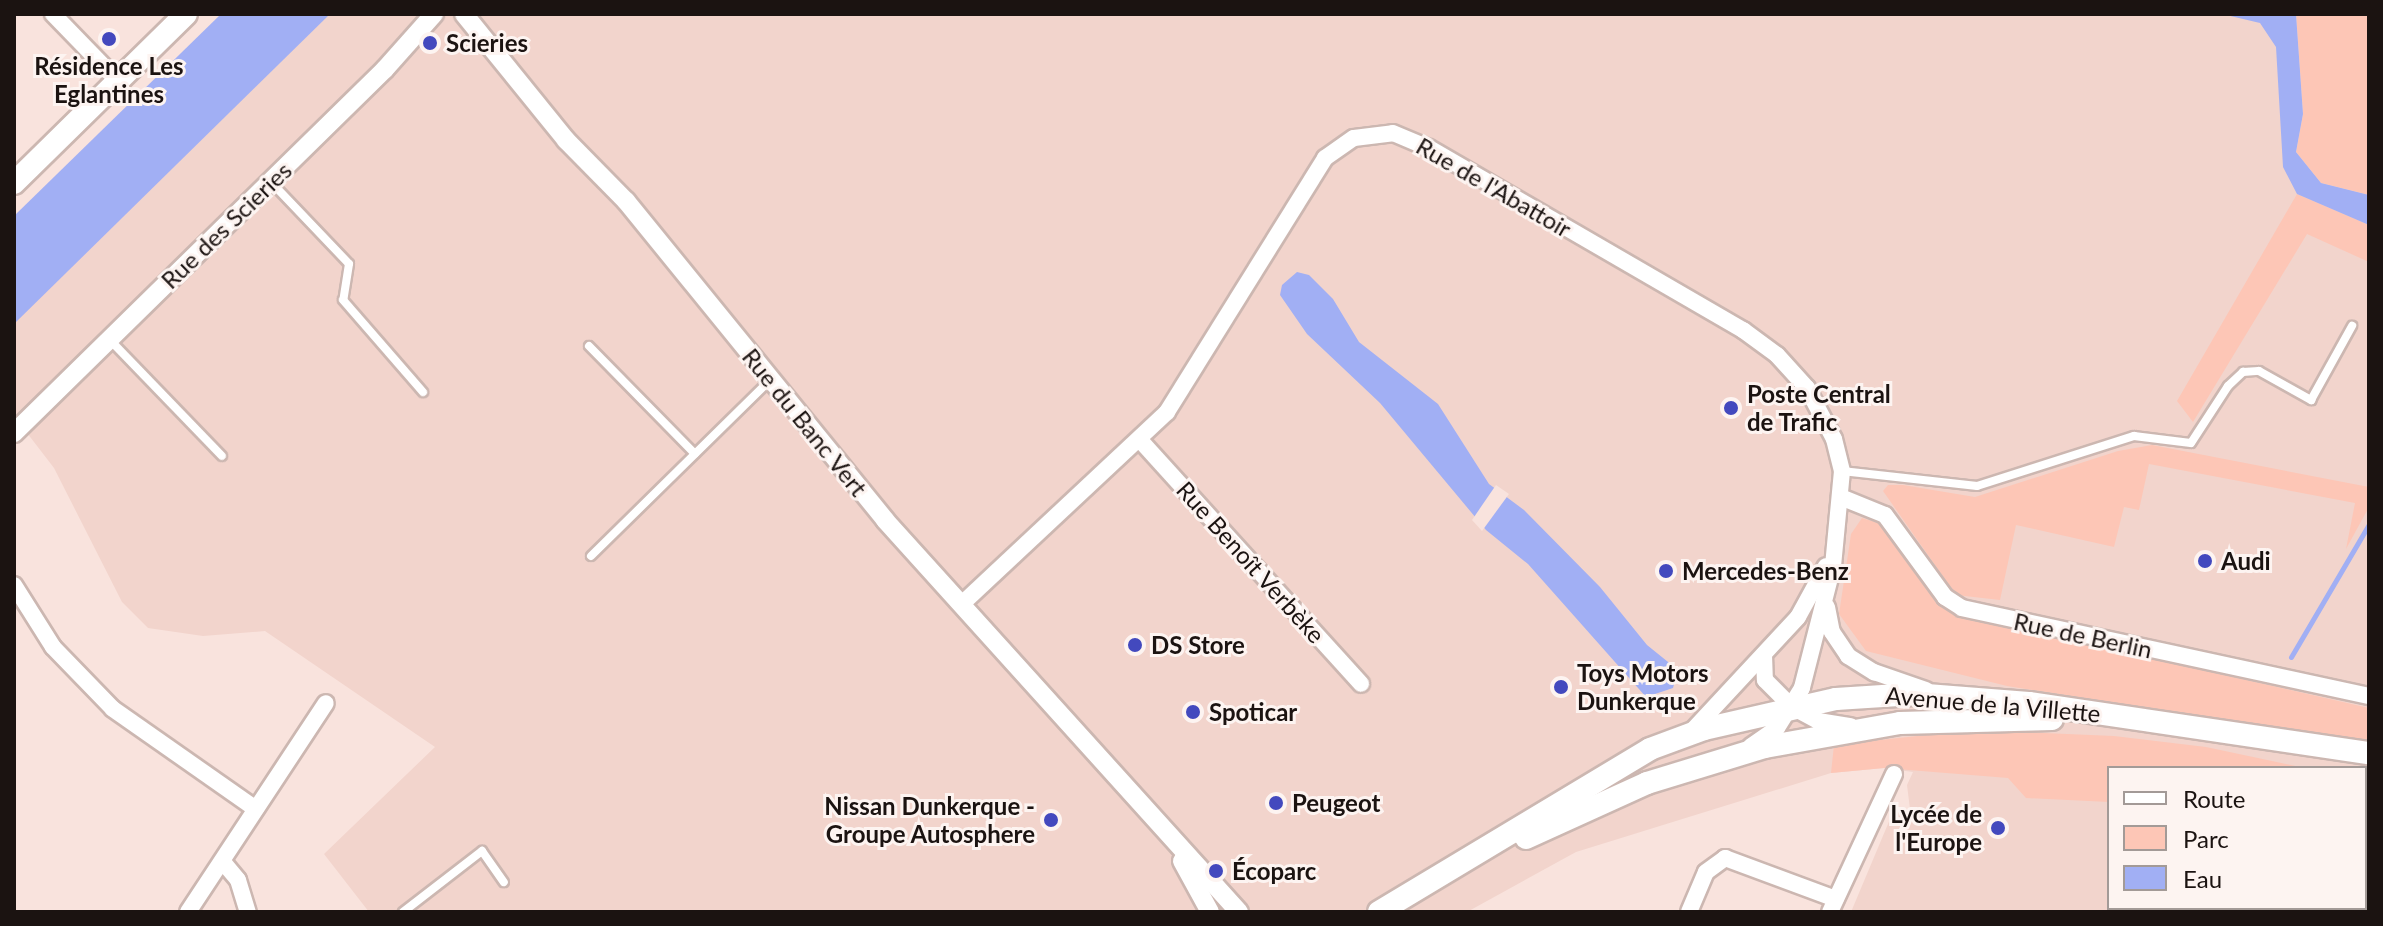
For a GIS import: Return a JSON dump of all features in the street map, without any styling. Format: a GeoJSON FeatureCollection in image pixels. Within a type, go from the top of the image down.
{"type":"FeatureCollection","features":[{"type":"Feature","properties":{"kind":"main road"},"geometry":{"type":"LineString","coordinates":[[14,183],[186,14]]}},
{"type":"Feature","properties":{"kind":"main road","name":"Avenue de la Villette"},"geometry":{"type":"LineString","coordinates":[[1379,912],[1616,767],[1688,733],[1792,707],[1874,694],[1943,696],[2117,714],[2369,753]]}},
{"type":"Feature","properties":{"kind":"main road","name":"Avenue de la Villette"},"geometry":{"type":"LineString","coordinates":[[1404,912],[1569,816],[1647,783],[1739,753],[1870,727],[1991,718],[2097,721],[2352,766]]}},
{"type":"Feature","properties":{"kind":"street"},"geometry":{"type":"LineString","coordinates":[[53,14],[118,81]]}},
{"type":"Feature","properties":{"kind":"street","name":"Rue des Scieries"},"geometry":{"type":"LineString","coordinates":[[14,433],[271,182],[434,14]]}},
{"type":"Feature","properties":{"kind":"street","name":"Rue du Banc Vert"},"geometry":{"type":"LineString","coordinates":[[464,14],[566,140],[626,201],[885,520],[963,603],[1155,823],[1239,912]]}},
{"type":"Feature","properties":{"kind":"street","name":"Rue de l'Abattoir"},"geometry":{"type":"LineString","coordinates":[[963,603],[1140,440],[1174,403],[1325,158],[1354,138],[1393,133],[1429,148],[1762,343],[1807,388],[1831,431],[1842,471],[1843,498],[1826,597],[1809,670],[1792,707],[1777,728],[1739,753]]}},
{"type":"Feature","properties":{"kind":"street","name":"Rue Benoît Verbèke"},"geometry":{"type":"LineString","coordinates":[[1140,440],[1361,684]]}},
{"type":"Feature","properties":{"kind":"street","name":"Rue de Berlin"},"geometry":{"type":"LineString","coordinates":[[1843,498],[1885,515],[1945,597],[1962,608],[2369,696]]}},
{"type":"Feature","properties":{"kind":"street","name":"Rue de l'Abattoir"},"geometry":{"type":"LineString","coordinates":[[1688,733],[1764,655],[1811,599],[1837,534]]}},
{"type":"Feature","properties":{"kind":"street"},"geometry":{"type":"LineString","coordinates":[[14,585],[53,647],[113,709],[256,809]]}},
{"type":"Feature","properties":{"kind":"street","name":"Rue de l'Abattoir"},"geometry":{"type":"LineString","coordinates":[[1826,597],[1832,632],[1848,656],[1874,672],[1943,696]]}},
{"type":"Feature","properties":{"kind":"street"},"geometry":{"type":"LineString","coordinates":[[1764,655],[1765,680],[1792,707],[1828,723],[1870,727]]}},
{"type":"Feature","properties":{"kind":"street"},"geometry":{"type":"LineString","coordinates":[[188,912],[326,703]]}},
{"type":"Feature","properties":{"kind":"street"},"geometry":{"type":"LineString","coordinates":[[1689,912],[1706,872],[1725,858],[1833,906],[1894,774]]}},
{"type":"Feature","properties":{"kind":"street","name":"Rue du Banc Vert"},"geometry":{"type":"LineString","coordinates":[[1155,823],[1223,912]]}},
{"type":"Feature","properties":{"kind":"street","name":"Rue du Banc Vert"},"geometry":{"type":"LineString","coordinates":[[1181,859],[1210,912]]}},
{"type":"Feature","properties":{"kind":"street"},"geometry":{"type":"LineString","coordinates":[[223,862],[238,880],[248,912]]}},
{"type":"Feature","properties":{"kind":"lane"},"geometry":{"type":"LineString","coordinates":[[271,182],[349,264],[343,300],[423,392]]}},
{"type":"Feature","properties":{"kind":"lane"},"geometry":{"type":"LineString","coordinates":[[1842,471],[1977,486],[2134,436],[2191,443],[2228,386],[2243,372],[2259,371],[2311,400],[2352,326]]}},
{"type":"Feature","properties":{"kind":"lane"},"geometry":{"type":"LineString","coordinates":[[110,339],[222,456]]}},
{"type":"Feature","properties":{"kind":"lane"},"geometry":{"type":"LineString","coordinates":[[589,346],[695,454]]}},
{"type":"Feature","properties":{"kind":"lane"},"geometry":{"type":"LineString","coordinates":[[591,556],[770,380]]}},
{"type":"Feature","properties":{"kind":"lane"},"geometry":{"type":"LineString","coordinates":[[403,912],[482,851],[504,882]]}},
{"type":"Feature","properties":{"kind":"shaded area"},"geometry":{"type":"Polygon","coordinates":[[[297,14],[2296,14],[2303,114],[2296,152],[2321,183],[2369,195],[2369,912],[1851,912],[1893,812],[1910,809],[1907,785],[1913,772],[1884,768],[1831,773],[1576,852],[1467,912],[369,912],[324,854],[435,747],[265,631],[203,636],[148,628],[122,602],[54,468],[14,416],[14,301],[297,14]]]}},
{"type":"Feature","properties":{"kind":"green space"},"geometry":{"type":"Polygon","coordinates":[[[2296,14],[2369,14],[2369,195],[2321,183],[2296,152],[2303,114],[2296,14]]]}},
{"type":"Feature","properties":{"kind":"green space"},"geometry":{"type":"Polygon","coordinates":[[[2297,194],[2369,225],[2369,262],[2307,234],[2193,422],[2177,401],[2297,194]]]}},
{"type":"Feature","properties":{"kind":"green space"},"geometry":{"type":"Polygon","coordinates":[[[2152,445],[2369,487],[2369,507],[2346,549],[2355,503],[2149,464],[2139,510],[2124,507],[2114,547],[2016,525],[2000,600],[1956,595],[1883,491],[1888,485],[1903,485],[1975,497],[2118,451],[2152,445]]]}},
{"type":"Feature","properties":{"kind":"green space"},"geometry":{"type":"Polygon","coordinates":[[[1862,518],[1882,524],[1942,607],[1956,614],[2369,708],[2369,742],[2007,686],[1866,651],[1839,614],[1851,534],[1862,518]]]}},
{"type":"Feature","properties":{"kind":"green space"},"geometry":{"type":"Polygon","coordinates":[[[1973,730],[2114,736],[2206,747],[2296,766],[2107,766],[2107,802],[2026,798],[2008,778],[1884,768],[1831,773],[1834,745],[1973,730]]]}},
{"type":"Feature","properties":{"kind":"water"},"geometry":{"type":"Polygon","coordinates":[[[221,14],[330,14],[14,324],[14,216],[221,14]]]}},
{"type":"Feature","properties":{"kind":"water"},"geometry":{"type":"Polygon","coordinates":[[[2222,14],[2296,14],[2303,114],[2296,152],[2321,183],[2369,195],[2369,225],[2297,194],[2283,167],[2276,47],[2260,23],[2222,14]]]}},
{"type":"Feature","properties":{"kind":"water"},"geometry":{"type":"Polygon","coordinates":[[[1297,272],[1309,275],[1333,299],[1359,342],[1438,404],[1489,484],[1524,510],[1600,587],[1647,645],[1678,670],[1673,688],[1646,697],[1528,564],[1486,530],[1380,403],[1307,334],[1280,295],[1282,285],[1297,272]]]}},
{"type":"Feature","properties":{"kind":"pier"},"geometry":{"type":"Polygon","coordinates":[[[1496,485],[1509,494],[1482,531],[1472,520],[1496,485]]]}},
{"type":"Feature","properties":{"kind":"waterway"},"geometry":{"type":"LineString","coordinates":[[2291,657],[2369,524]]}},
{"type":"Feature","properties":{"kind":"place","name":"Résidence Les Eglantines"},"geometry":{"type":"Point","coordinates":[109,39]}},
{"type":"Feature","properties":{"kind":"place","name":"Scieries"},"geometry":{"type":"Point","coordinates":[430,43]}},
{"type":"Feature","properties":{"kind":"place","name":"Poste Central de Trafic"},"geometry":{"type":"Point","coordinates":[1731,408]}},
{"type":"Feature","properties":{"kind":"place","name":"Audi"},"geometry":{"type":"Point","coordinates":[2205,561]}},
{"type":"Feature","properties":{"kind":"place","name":"Mercedes-Benz"},"geometry":{"type":"Point","coordinates":[1666,571]}},
{"type":"Feature","properties":{"kind":"place","name":"DS Store"},"geometry":{"type":"Point","coordinates":[1135,645]}},
{"type":"Feature","properties":{"kind":"place","name":"Toys Motors Dunkerque"},"geometry":{"type":"Point","coordinates":[1561,687]}},
{"type":"Feature","properties":{"kind":"place","name":"Spoticar"},"geometry":{"type":"Point","coordinates":[1193,712]}},
{"type":"Feature","properties":{"kind":"place","name":"Peugeot"},"geometry":{"type":"Point","coordinates":[1276,803]}},
{"type":"Feature","properties":{"kind":"place","name":"Nissan Dunkerque - Groupe Autosphere"},"geometry":{"type":"Point","coordinates":[1051,820]}},
{"type":"Feature","properties":{"kind":"place","name":"Lycée de l'Europe"},"geometry":{"type":"Point","coordinates":[1998,828]}},
{"type":"Feature","properties":{"kind":"place","name":"Écoparc"},"geometry":{"type":"Point","coordinates":[1216,871]}}]}
